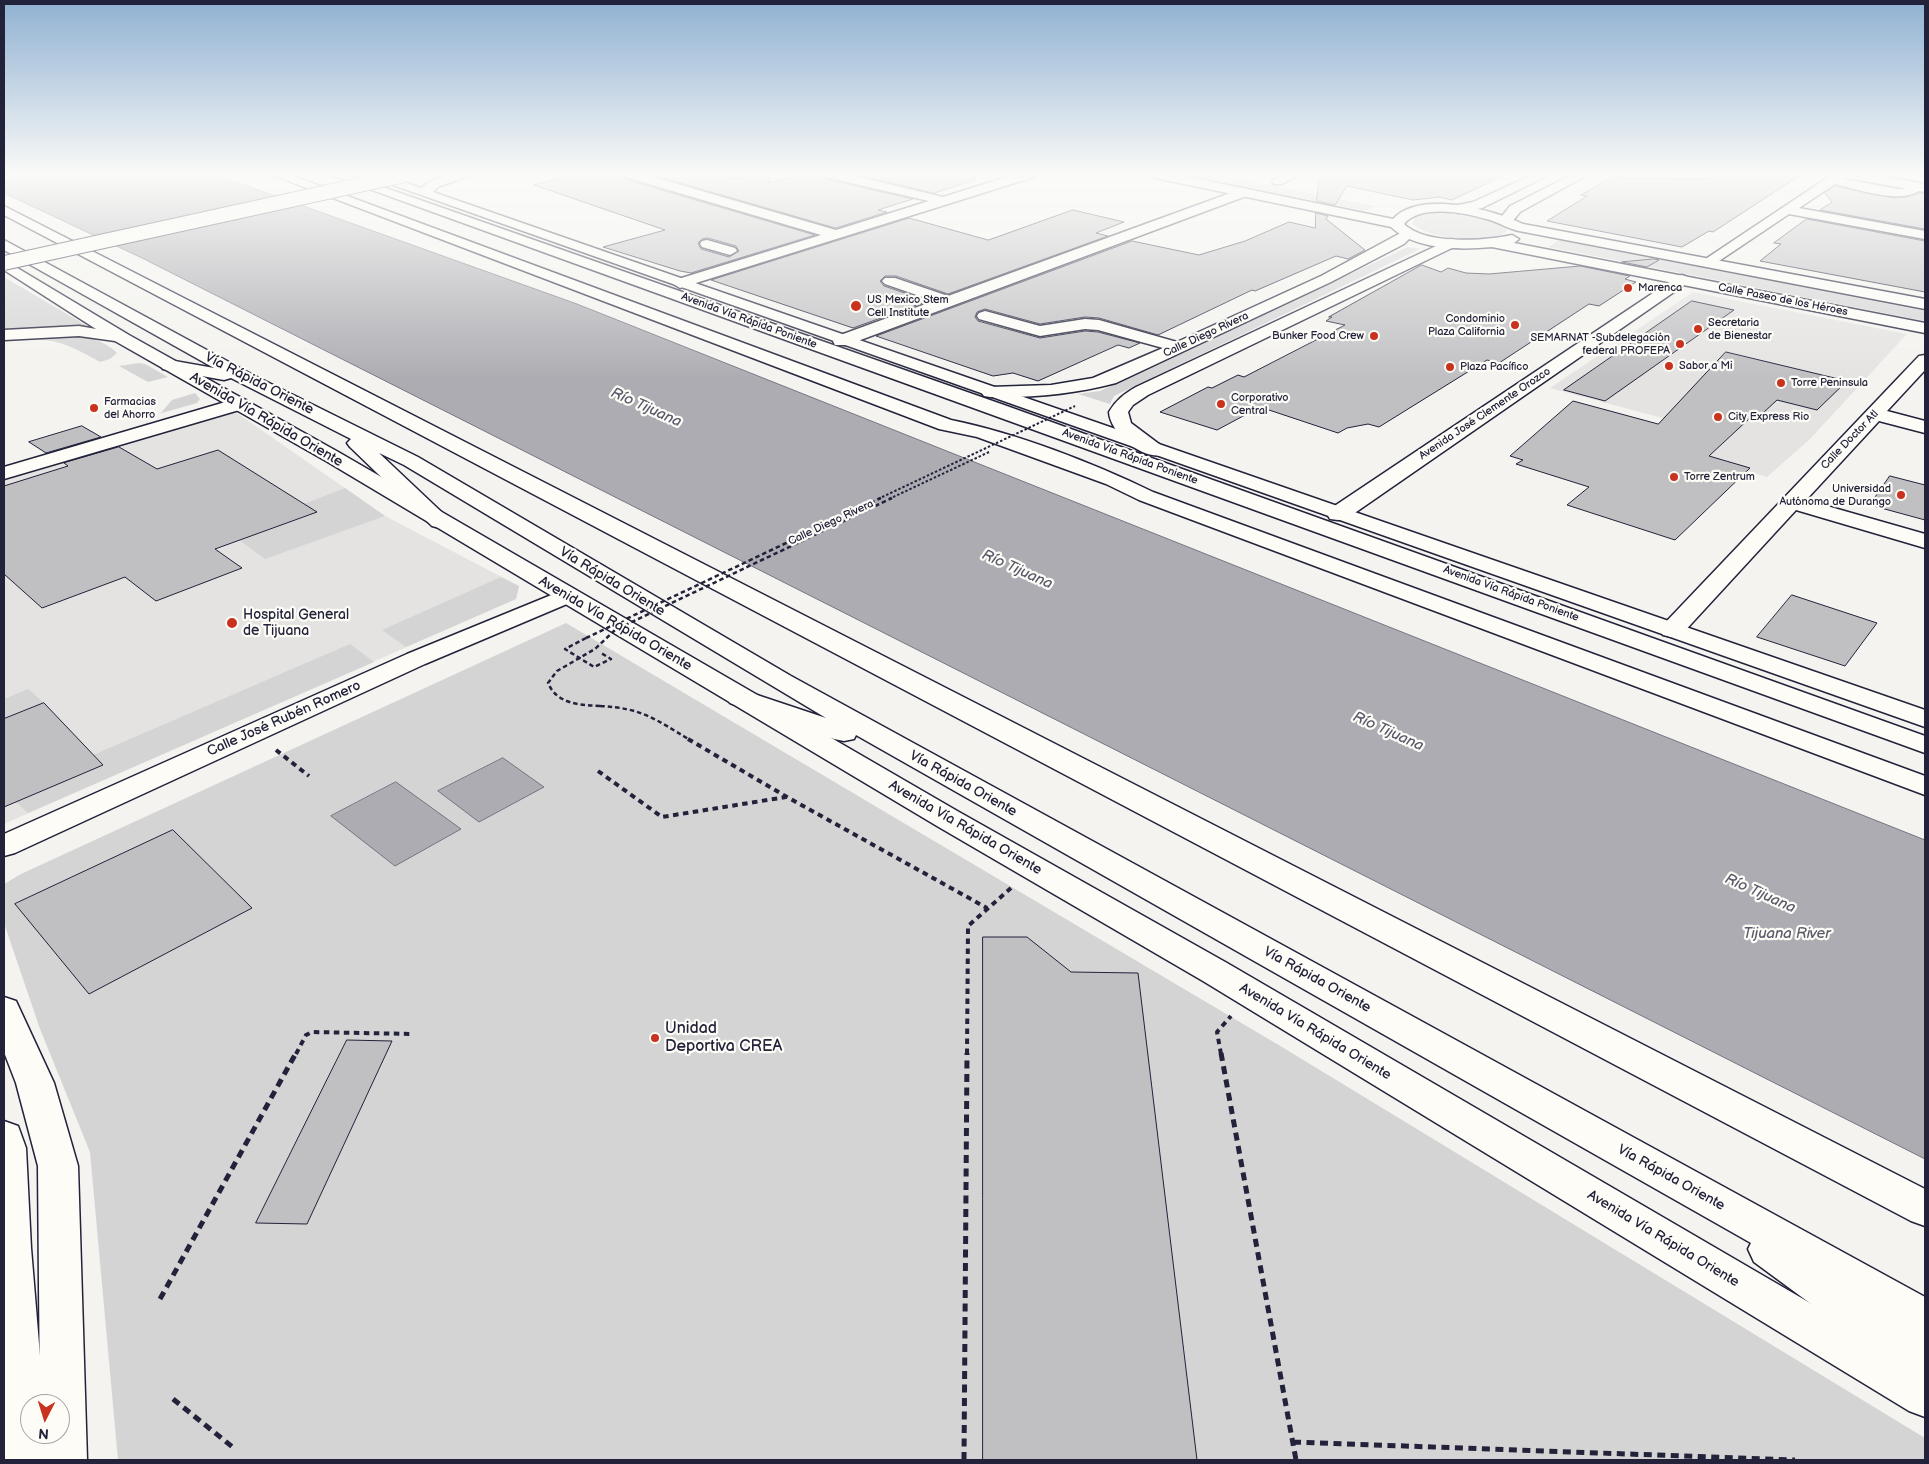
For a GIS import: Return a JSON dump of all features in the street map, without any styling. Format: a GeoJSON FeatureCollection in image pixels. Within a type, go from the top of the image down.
{"type":"FeatureCollection","features":[{"type":"Feature","properties":{"kind":"main road"},"geometry":{"type":"LineString","coordinates":[[66,242],[1925,1209]]}},
{"type":"Feature","properties":{"kind":"main road"},"geometry":{"type":"LineString","coordinates":[[4,256],[67,242]]}},
{"type":"Feature","properties":{"kind":"main road"},"geometry":{"type":"LineString","coordinates":[[4,263],[99,242]]}},
{"type":"Feature","properties":{"kind":"main road"},"geometry":{"type":"LineString","coordinates":[[458,242],[946,425],[982,432],[1104,476],[1146,496],[1925,786]]}},
{"type":"Feature","properties":{"kind":"main road","name":"Avenida Vía Rápida Poniente"},"geometry":{"type":"LineString","coordinates":[[527,242],[997,409],[1925,745]]}},
{"type":"Feature","properties":{"kind":"main road"},"geometry":{"type":"LineString","coordinates":[[540,242],[568,257]]}},
{"type":"Feature","properties":{"kind":"main road","name":"Avenida Vía Rápida Poniente"},"geometry":{"type":"LineString","coordinates":[[565,242],[1156,451],[1925,718]]}},
{"type":"Feature","properties":{"kind":"main road"},"geometry":{"type":"LineString","coordinates":[[680,283],[808,242]]}},
{"type":"Feature","properties":{"kind":"main road"},"geometry":{"type":"LineString","coordinates":[[841,340],[1107,242]]}},
{"type":"Feature","properties":{"kind":"main road","name":"Calle Diego Rivera"},"geometry":{"type":"LineString","coordinates":[[990,392],[1046,392],[1094,384],[1125,373],[1398,242]]}},
{"type":"Feature","properties":{"kind":"main road","name":"Calle Paseo de los Héroes"},"geometry":{"type":"LineString","coordinates":[[1609,242],[1925,304]]}},
{"type":"Feature","properties":{"kind":"main road"},"geometry":{"type":"LineString","coordinates":[[1708,262],[1738,242]]}},
{"type":"Feature","properties":{"kind":"main road"},"geometry":{"type":"LineString","coordinates":[[1451,243],[1494,243]]}},
{"type":"Feature","properties":{"kind":"main road","name":"Calle Diego Rivera"},"geometry":{"type":"LineString","coordinates":[[1156,451],[1122,426],[1118,417],[1118,411],[1123,403],[1142,391],[1451,243]]}},
{"type":"Feature","properties":{"kind":"main road","name":"Calle Paseo de los Héroes"},"geometry":{"type":"LineString","coordinates":[[1494,243],[1925,328]]}},
{"type":"Feature","properties":{"kind":"main road","name":"Vía Rápida Oriente"},"geometry":{"type":"LineString","coordinates":[[4,244],[242,391],[338,424],[411,461],[684,626],[952,778],[1925,1319]]}},
{"type":"Feature","properties":{"kind":"main road"},"geometry":{"type":"LineString","coordinates":[[707,244],[756,259]]}},
{"type":"Feature","properties":{"kind":"main road","name":"Avenida Vía Rápida Oriente"},"geometry":{"type":"LineString","coordinates":[[4,263],[123,340],[169,365],[242,391],[440,521],[739,697],[1215,972],[1925,1394]]}},
{"type":"Feature","properties":{"kind":"main road","name":"Avenida José Clemente Orozco"},"geometry":{"type":"LineString","coordinates":[[1338,514],[1682,280]]}},
{"type":"Feature","properties":{"kind":"main road"},"geometry":{"type":"LineString","coordinates":[[890,281],[948,301]]}},
{"type":"Feature","properties":{"kind":"main road"},"geometry":{"type":"LineString","coordinates":[[985,316],[1040,331],[1086,324],[1099,325],[1177,347]]}},
{"type":"Feature","properties":{"kind":"main road"},"geometry":{"type":"LineString","coordinates":[[4,335],[79,331],[123,340]]}},
{"type":"Feature","properties":{"kind":"main road","name":"Calle Doctor Atl"},"geometry":{"type":"LineString","coordinates":[[1672,630],[1925,360]]}},
{"type":"Feature","properties":{"kind":"main road"},"geometry":{"type":"LineString","coordinates":[[4,473],[242,391]]}},
{"type":"Feature","properties":{"kind":"main road"},"geometry":{"type":"LineString","coordinates":[[1875,414],[1925,427]]}},
{"type":"Feature","properties":{"kind":"main road"},"geometry":{"type":"LineString","coordinates":[[338,424],[440,521]]}},
{"type":"Feature","properties":{"kind":"main road"},"geometry":{"type":"LineString","coordinates":[[1791,502],[1925,541]]}},
{"type":"Feature","properties":{"kind":"main road","name":"Calle José Rubén Romero"},"geometry":{"type":"LineString","coordinates":[[4,846],[416,659],[566,596]]}},
{"type":"Feature","properties":{"kind":"main road"},"geometry":{"type":"LineString","coordinates":[[739,697],[856,737],[952,778]]}},
{"type":"Feature","properties":{"kind":"main road"},"geometry":{"type":"LineString","coordinates":[[4,1010],[35,1083],[58,1166],[64,1460]]}},
{"type":"Feature","properties":{"kind":"main road"},"geometry":{"type":"LineString","coordinates":[[4,1137],[7,1148],[10,1248],[25,1460]]}},
{"type":"Feature","properties":{"kind":"main road"},"geometry":{"type":"LineString","coordinates":[[1675,1180],[1925,1361]]}},
{"type":"Feature","properties":{"kind":"path","name":"Calle Diego Rivera"},"geometry":{"type":"LineString","coordinates":[[602,653],[611,659],[594,667],[565,649],[1076,406]]}},
{"type":"Feature","properties":{"kind":"path"},"geometry":{"type":"LineString","coordinates":[[987,908],[786,797],[646,714],[626,707],[575,704],[556,696],[548,683],[560,668],[595,649],[615,630],[989,452]]}},
{"type":"Feature","properties":{"kind":"path"},"geometry":{"type":"LineString","coordinates":[[286,757],[309,776]]}},
{"type":"Feature","properties":{"kind":"path"},"geometry":{"type":"LineString","coordinates":[[598,771],[662,817],[786,797]]}},
{"type":"Feature","properties":{"kind":"path"},"geometry":{"type":"LineString","coordinates":[[964,1460],[968,926],[1019,882]]}},
{"type":"Feature","properties":{"kind":"path"},"geometry":{"type":"LineString","coordinates":[[1236,1012],[1216,1032],[1296,1460]]}},
{"type":"Feature","properties":{"kind":"path"},"geometry":{"type":"LineString","coordinates":[[160,1299],[306,1035],[312,1032],[413,1034]]}},
{"type":"Feature","properties":{"kind":"path"},"geometry":{"type":"LineString","coordinates":[[173,1400],[235,1449]]}},
{"type":"Feature","properties":{"kind":"path"},"geometry":{"type":"LineString","coordinates":[[1293,1442],[1795,1460]]}},
{"type":"Feature","properties":{"kind":"shaded area"},"geometry":{"type":"Polygon","coordinates":[[[1556,242],[1571,242],[1925,311],[1925,321],[1549,247],[1556,242]]]}},
{"type":"Feature","properties":{"kind":"shaded area"},"geometry":{"type":"Polygon","coordinates":[[[1408,247],[1420,249],[1114,396],[1110,404],[1078,394],[1100,391],[1408,247]]]}},
{"type":"Feature","properties":{"kind":"shaded area"},"geometry":{"type":"Polygon","coordinates":[[[4,277],[89,327],[4,330],[4,277]]]}},
{"type":"Feature","properties":{"kind":"shaded area"},"geometry":{"type":"Polygon","coordinates":[[[1693,292],[1907,334],[1810,439],[1767,477],[1644,440],[1666,419],[1550,388],[1693,292]]]}},
{"type":"Feature","properties":{"kind":"shaded area"},"geometry":{"type":"Polygon","coordinates":[[[41,335],[81,336],[101,342],[117,353],[110,359],[100,362],[64,344],[44,340],[4,342],[4,338],[41,335]]]}},
{"type":"Feature","properties":{"kind":"shaded area"},"geometry":{"type":"Polygon","coordinates":[[[145,364],[168,377],[148,382],[119,366],[145,364]]]}},
{"type":"Feature","properties":{"kind":"shaded area"},"geometry":{"type":"Polygon","coordinates":[[[195,393],[200,399],[197,403],[120,425],[161,413],[172,400],[195,393]]]}},
{"type":"Feature","properties":{"kind":"shaded area","name":"Hospital General de Tijuana"},"geometry":{"type":"Polygon","coordinates":[[[237,413],[385,516],[519,586],[516,599],[4,824],[4,479],[220,414],[237,413]]]}},
{"type":"Feature","properties":{"kind":"shaded area"},"geometry":{"type":"Polygon","coordinates":[[[345,488],[385,516],[265,559],[239,540],[316,512],[304,504],[345,488]]]}},
{"type":"Feature","properties":{"kind":"shaded area"},"geometry":{"type":"Polygon","coordinates":[[[501,577],[519,586],[516,599],[406,647],[382,630],[501,577]]]}},
{"type":"Feature","properties":{"kind":"shaded area","name":"Unidad Deportiva CREA"},"geometry":{"type":"Polygon","coordinates":[[[566,623],[1282,1047],[1925,1438],[1925,1460],[118,1460],[90,1152],[40,1029],[4,923],[4,884],[21,874],[566,623]]]}},
{"type":"Feature","properties":{"kind":"shaded area"},"geometry":{"type":"Polygon","coordinates":[[[350,644],[374,662],[28,813],[16,802],[102,765],[93,755],[350,644]]]}},
{"type":"Feature","properties":{"kind":"shaded area"},"geometry":{"type":"Polygon","coordinates":[[[28,689],[44,703],[4,719],[4,699],[28,689]]]}},
{"type":"Feature","properties":{"kind":"water","name":"Tijuana River"},"geometry":{"type":"Polygon","coordinates":[[[109,242],[405,242],[577,304],[1925,840],[1925,1159],[109,242]]]}},
{"type":"Feature","properties":{"kind":"water"},"geometry":{"type":"Polygon","coordinates":[[[503,758],[544,787],[479,822],[438,791],[503,758]]]}},
{"type":"Feature","properties":{"kind":"water"},"geometry":{"type":"Polygon","coordinates":[[[396,782],[461,829],[395,866],[331,816],[396,782]]]}},
{"type":"Feature","properties":{"kind":"building"},"geometry":{"type":"Polygon","coordinates":[[[620,242],[699,242],[701,249],[729,257],[739,251],[736,246],[723,242],[791,242],[691,273],[603,247],[620,242]]]}},
{"type":"Feature","properties":{"kind":"building"},"geometry":{"type":"Polygon","coordinates":[[[831,242],[1091,242],[948,294],[896,276],[885,276],[880,281],[884,286],[928,301],[853,328],[711,280],[831,242]]]}},
{"type":"Feature","properties":{"kind":"building"},"geometry":{"type":"Polygon","coordinates":[[[1128,242],[1138,242],[1199,255],[1241,242],[1355,242],[1365,250],[1348,259],[1336,256],[1255,291],[1252,290],[1158,335],[1099,318],[1085,317],[1040,324],[985,309],[977,312],[975,317],[978,321],[1040,338],[1085,331],[1098,332],[1140,343],[1129,348],[1118,345],[1038,381],[1013,373],[993,376],[876,336],[1128,242]]]}},
{"type":"Feature","properties":{"kind":"building"},"geometry":{"type":"Polygon","coordinates":[[[1658,242],[1690,242],[1682,247],[1658,242]]]}},
{"type":"Feature","properties":{"kind":"building"},"geometry":{"type":"Polygon","coordinates":[[[1925,242],[1925,292],[1760,261],[1781,244],[1774,243],[1925,242]]]}},
{"type":"Feature","properties":{"kind":"building"},"geometry":{"type":"Polygon","coordinates":[[[1659,260],[1647,267],[1622,262],[1659,260]]]}},
{"type":"Feature","properties":{"kind":"building"},"geometry":{"type":"Polygon","coordinates":[[[1422,265],[1441,272],[1448,268],[1466,273],[1489,274],[1580,266],[1630,276],[1625,279],[1636,282],[1599,306],[1589,304],[1499,363],[1487,360],[1379,427],[1368,424],[1347,428],[1338,433],[1260,407],[1217,430],[1160,412],[1208,387],[1212,388],[1238,375],[1244,377],[1345,325],[1326,321],[1332,317],[1329,317],[1422,265]]]}},
{"type":"Feature","properties":{"kind":"building"},"geometry":{"type":"Polygon","coordinates":[[[1692,301],[1734,310],[1605,401],[1564,390],[1692,301]]]}},
{"type":"Feature","properties":{"kind":"building"},"geometry":{"type":"Polygon","coordinates":[[[1726,352],[1847,381],[1817,410],[1777,400],[1762,414],[1757,412],[1752,416],[1709,456],[1750,468],[1675,540],[1567,505],[1589,487],[1516,464],[1523,460],[1510,456],[1573,401],[1658,424],[1726,352]]]}},
{"type":"Feature","properties":{"kind":"building"},"geometry":{"type":"Polygon","coordinates":[[[82,426],[101,437],[46,453],[29,442],[82,426]]]}},
{"type":"Feature","properties":{"kind":"building"},"geometry":{"type":"Polygon","coordinates":[[[119,447],[157,469],[218,450],[317,512],[215,549],[242,568],[156,601],[125,577],[42,608],[4,574],[4,486],[68,466],[64,463],[119,447]]]}},
{"type":"Feature","properties":{"kind":"building","name":"Universidad Autónoma de Durango"},"geometry":{"type":"Polygon","coordinates":[[[1890,476],[1925,485],[1925,520],[1870,505],[1890,476]]]}},
{"type":"Feature","properties":{"kind":"building"},"geometry":{"type":"Polygon","coordinates":[[[1792,595],[1877,623],[1845,666],[1757,637],[1792,595]]]}},
{"type":"Feature","properties":{"kind":"building"},"geometry":{"type":"Polygon","coordinates":[[[44,703],[103,765],[4,807],[4,719],[44,703]]]}},
{"type":"Feature","properties":{"kind":"building"},"geometry":{"type":"Polygon","coordinates":[[[173,830],[252,908],[89,994],[15,904],[173,830]]]}},
{"type":"Feature","properties":{"kind":"building"},"geometry":{"type":"Polygon","coordinates":[[[983,937],[1027,937],[1071,972],[1138,973],[1197,1460],[983,1460],[983,937]]]}},
{"type":"Feature","properties":{"kind":"building"},"geometry":{"type":"Polygon","coordinates":[[[347,1040],[392,1041],[307,1224],[256,1223],[347,1040]]]}},
{"type":"Feature","properties":{"kind":"place","name":"Marenca"},"geometry":{"type":"Point","coordinates":[1628,288]}},
{"type":"Feature","properties":{"kind":"place","name":"US Mexico Stem Cell Institute"},"geometry":{"type":"Point","coordinates":[856,306]}},
{"type":"Feature","properties":{"kind":"place","name":"Condominio Plaza California"},"geometry":{"type":"Point","coordinates":[1515,325]}},
{"type":"Feature","properties":{"kind":"place","name":"Secretaria de Bienestar"},"geometry":{"type":"Point","coordinates":[1698,329]}},
{"type":"Feature","properties":{"kind":"place","name":"Bunker Food Crew"},"geometry":{"type":"Point","coordinates":[1374,336]}},
{"type":"Feature","properties":{"kind":"place","name":"SEMARNAT -Subdelegación federal PROFEPA"},"geometry":{"type":"Point","coordinates":[1680,344]}},
{"type":"Feature","properties":{"kind":"place","name":"Sabor a Mi"},"geometry":{"type":"Point","coordinates":[1669,366]}},
{"type":"Feature","properties":{"kind":"place","name":"Plaza Pacífico"},"geometry":{"type":"Point","coordinates":[1450,367]}},
{"type":"Feature","properties":{"kind":"place","name":"Torre Peninsula"},"geometry":{"type":"Point","coordinates":[1781,383]}},
{"type":"Feature","properties":{"kind":"place","name":"Corporativo Central"},"geometry":{"type":"Point","coordinates":[1221,404]}},
{"type":"Feature","properties":{"kind":"place","name":"Farmacias del Ahorro"},"geometry":{"type":"Point","coordinates":[94,408]}},
{"type":"Feature","properties":{"kind":"place","name":"City Express Rio"},"geometry":{"type":"Point","coordinates":[1718,417]}},
{"type":"Feature","properties":{"kind":"place","name":"Torre Zentrum"},"geometry":{"type":"Point","coordinates":[1674,477]}},
{"type":"Feature","properties":{"kind":"place","name":"Universidad Autónoma de Durango"},"geometry":{"type":"Point","coordinates":[1901,495]}},
{"type":"Feature","properties":{"kind":"place","name":"Hospital General de Tijuana"},"geometry":{"type":"Point","coordinates":[232,623]}},
{"type":"Feature","properties":{"kind":"place","name":"Unidad Deportiva CREA"},"geometry":{"type":"Point","coordinates":[655,1038]}},
{"type":"Feature","properties":{"kind":"water label","name":"Río Tijuana"},"geometry":{"type":"Point","coordinates":[646,408]}},
{"type":"Feature","properties":{"kind":"water label","name":"Río Tijuana"},"geometry":{"type":"Point","coordinates":[1017,570]}},
{"type":"Feature","properties":{"kind":"water label","name":"Río Tijuana"},"geometry":{"type":"Point","coordinates":[1388,732]}},
{"type":"Feature","properties":{"kind":"water label","name":"Río Tijuana"},"geometry":{"type":"Point","coordinates":[1760,894]}}]}
